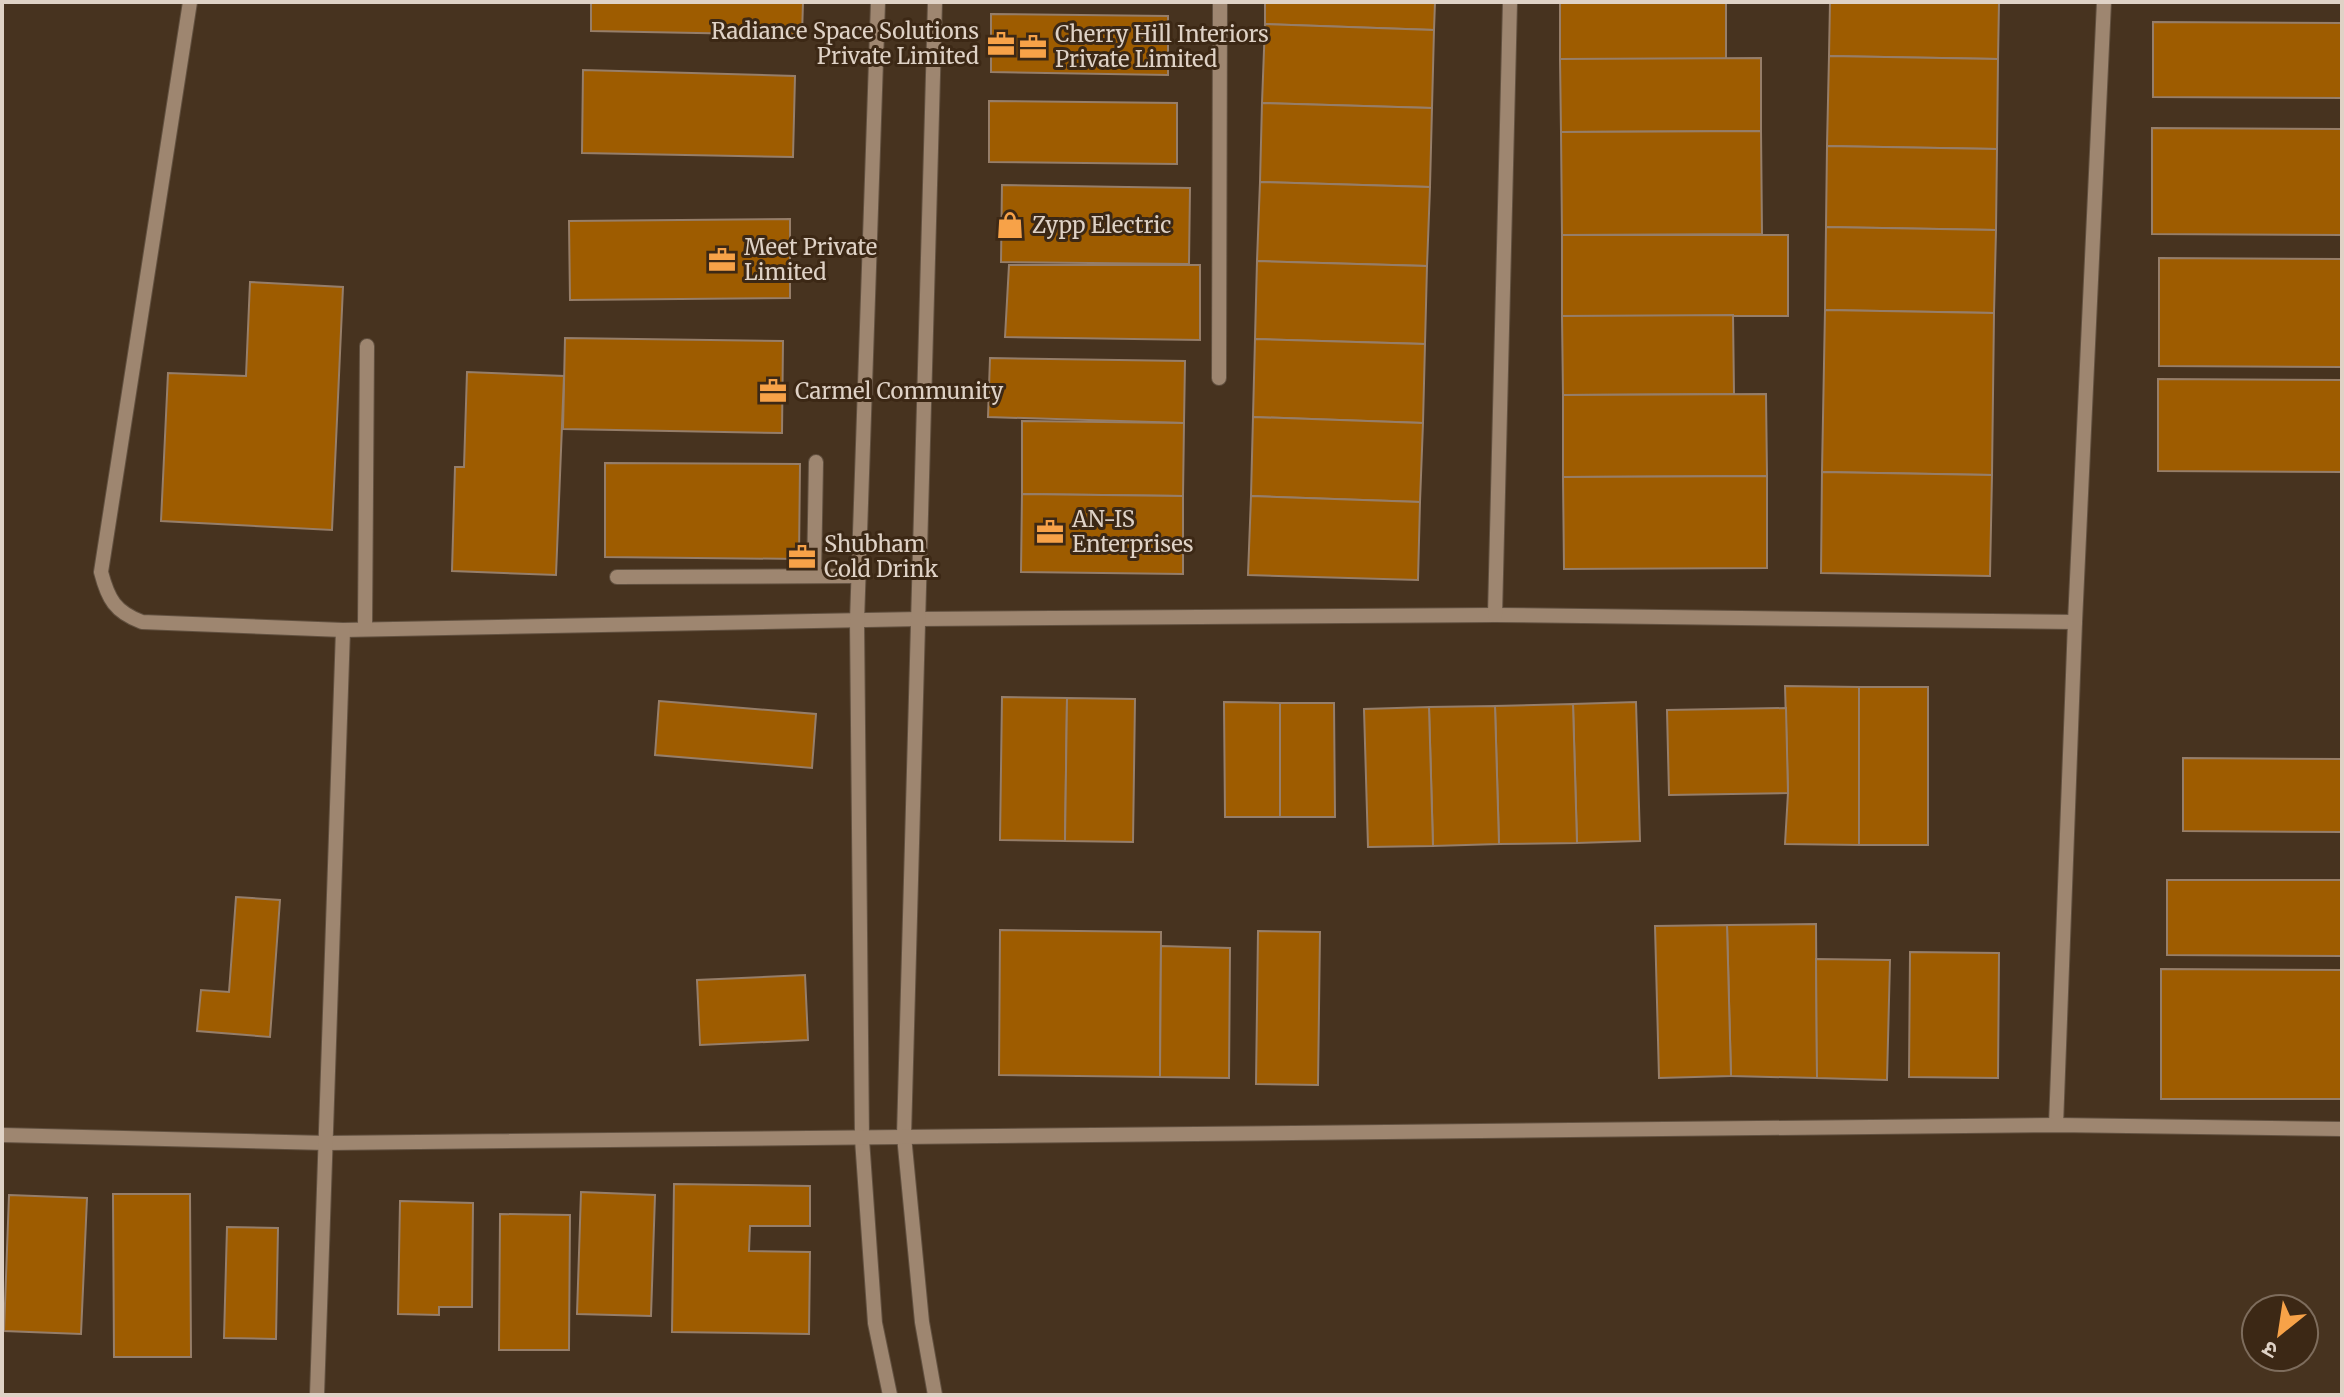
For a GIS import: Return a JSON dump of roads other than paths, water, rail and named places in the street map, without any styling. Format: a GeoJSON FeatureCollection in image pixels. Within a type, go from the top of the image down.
{"type":"FeatureCollection","features":[{"type":"Feature","properties":{"kind":"street"},"geometry":{"type":"LineString","coordinates":[[190,2],[101,572],[108,598],[123,614],[142,622],[343,630],[919,619],[1495,615],[2075,622]]}},
{"type":"Feature","properties":{"kind":"street"},"geometry":{"type":"LineString","coordinates":[[878,2],[857,621],[862,1139],[875,1323],[890,1395]]}},
{"type":"Feature","properties":{"kind":"street"},"geometry":{"type":"LineString","coordinates":[[935,2],[904,1136],[922,1322],[935,1395]]}},
{"type":"Feature","properties":{"kind":"street"},"geometry":{"type":"LineString","coordinates":[[1219,378],[1220,2]]}},
{"type":"Feature","properties":{"kind":"street"},"geometry":{"type":"LineString","coordinates":[[1495,615],[1510,2]]}},
{"type":"Feature","properties":{"kind":"street"},"geometry":{"type":"LineString","coordinates":[[2056,1125],[2075,622],[2104,2]]}},
{"type":"Feature","properties":{"kind":"street"},"geometry":{"type":"LineString","coordinates":[[365,629],[367,346]]}},
{"type":"Feature","properties":{"kind":"street"},"geometry":{"type":"LineString","coordinates":[[814,576],[816,462]]}},
{"type":"Feature","properties":{"kind":"street"},"geometry":{"type":"LineString","coordinates":[[617,577],[858,576]]}},
{"type":"Feature","properties":{"kind":"street"},"geometry":{"type":"LineString","coordinates":[[317,1395],[343,630]]}},
{"type":"Feature","properties":{"kind":"street"},"geometry":{"type":"LineString","coordinates":[[2,1135],[327,1143],[2056,1125],[2342,1129]]}},
{"type":"Feature","properties":{"kind":"place","name":"Radiance Space Solutions Private Limited"},"geometry":{"type":"Point","coordinates":[1001,44]}},
{"type":"Feature","properties":{"kind":"place","name":"Cherry Hill Interiors Private Limited"},"geometry":{"type":"Point","coordinates":[1033,47]}},
{"type":"Feature","properties":{"kind":"place","name":"Zypp Electric"},"geometry":{"type":"Point","coordinates":[1010,225]}},
{"type":"Feature","properties":{"kind":"place","name":"Meet Private Limited"},"geometry":{"type":"Point","coordinates":[722,260]}},
{"type":"Feature","properties":{"kind":"place","name":"Carmel Community"},"geometry":{"type":"Point","coordinates":[773,391]}},
{"type":"Feature","properties":{"kind":"place","name":"AN-IS Enterprises"},"geometry":{"type":"Point","coordinates":[1050,532]}},
{"type":"Feature","properties":{"kind":"place","name":"Shubham Cold Drink"},"geometry":{"type":"Point","coordinates":[802,557]}}]}
